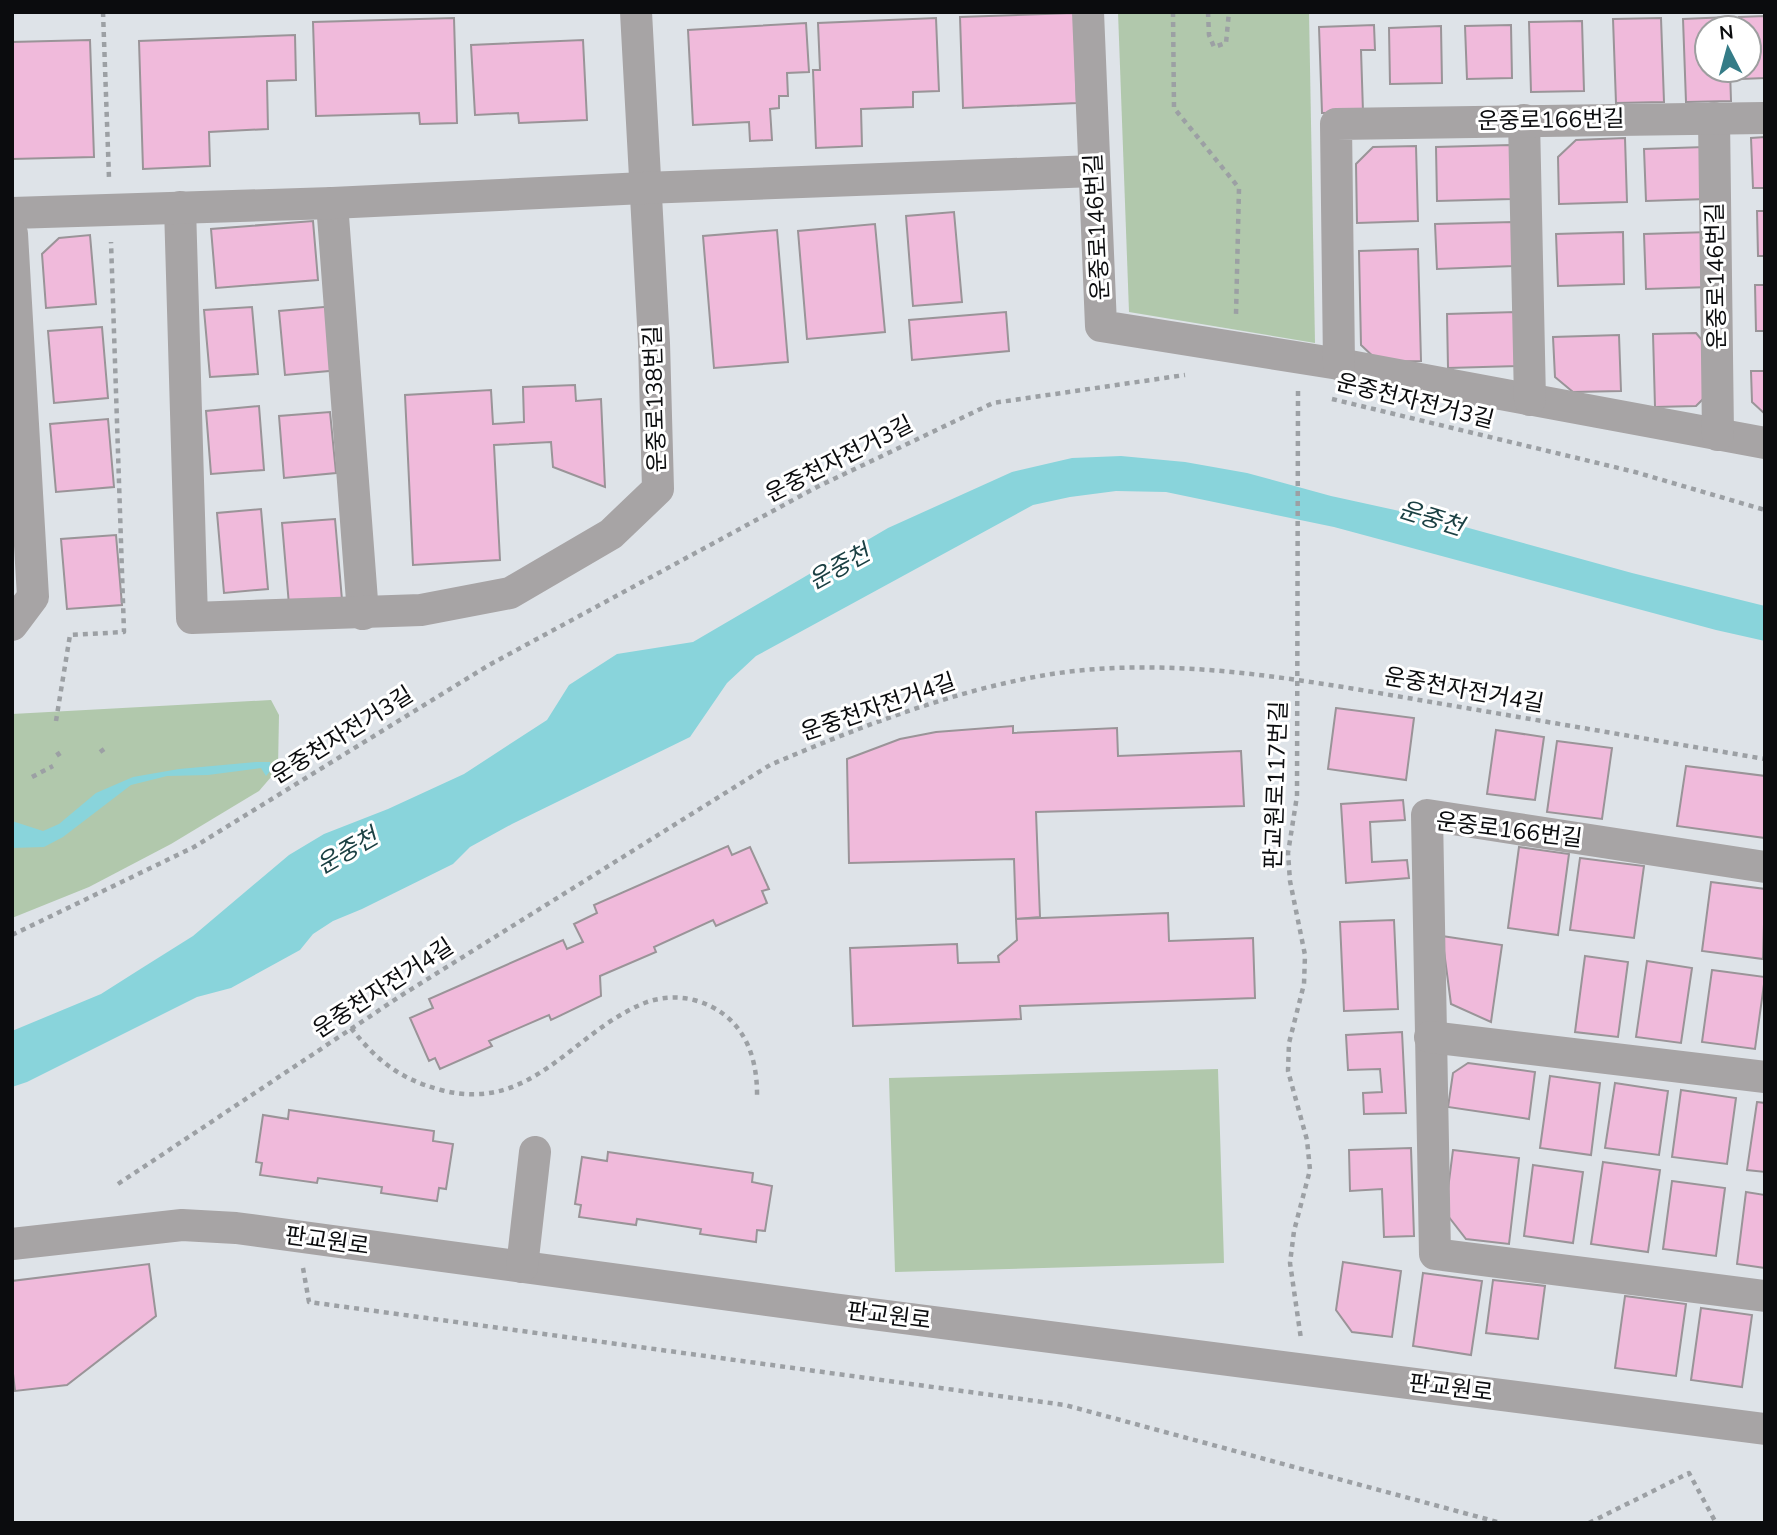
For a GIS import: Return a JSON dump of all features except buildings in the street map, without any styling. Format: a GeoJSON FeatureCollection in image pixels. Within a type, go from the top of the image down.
{"type":"FeatureCollection","features":[{"type":"Feature","properties":{"kind":"street","name":"운중로138번길"},"geometry":{"type":"LineString","coordinates":[[180,207],[192,618],[421,610],[510,593],[611,534],[658,489],[654,343],[636,12]]}},
{"type":"Feature","properties":{"kind":"street","name":"운중로146번길"},"geometry":{"type":"LineString","coordinates":[[1088,12],[1101,327],[1339,363],[1765,443]]}},
{"type":"Feature","properties":{"kind":"street","name":"운중로146번길"},"geometry":{"type":"LineString","coordinates":[[1714,118],[1718,435]]}},
{"type":"Feature","properties":{"kind":"street","name":"운중로166번길"},"geometry":{"type":"LineString","coordinates":[[1339,363],[1336,124],[1765,118]]}},
{"type":"Feature","properties":{"kind":"street"},"geometry":{"type":"LineString","coordinates":[[1524,120],[1530,400]]}},
{"type":"Feature","properties":{"kind":"street"},"geometry":{"type":"LineString","coordinates":[[12,213],[332,203],[644,188],[1094,172]]}},
{"type":"Feature","properties":{"kind":"street"},"geometry":{"type":"LineString","coordinates":[[332,203],[363,614]]}},
{"type":"Feature","properties":{"kind":"street"},"geometry":{"type":"LineString","coordinates":[[12,234],[33,597],[12,625]]}},
{"type":"Feature","properties":{"kind":"street","name":"운중로166번길"},"geometry":{"type":"LineString","coordinates":[[1765,867],[1427,815],[1435,1254],[1765,1296]]}},
{"type":"Feature","properties":{"kind":"street"},"geometry":{"type":"LineString","coordinates":[[1430,1037],[1765,1077]]}},
{"type":"Feature","properties":{"kind":"street"},"geometry":{"type":"LineString","coordinates":[[522,1267],[535,1152]]}},
{"type":"Feature","properties":{"kind":"street","name":"판교원로"},"geometry":{"type":"LineString","coordinates":[[12,1244],[182,1225],[236,1228],[1765,1429]]}},
{"type":"Feature","properties":{"kind":"path"},"geometry":{"type":"LineString","coordinates":[[56,721],[71,635],[124,632],[103,12]]}},
{"type":"Feature","properties":{"kind":"path"},"geometry":{"type":"LineString","coordinates":[[1172,12],[1174,108],[1239,188],[1236,314]]}},
{"type":"Feature","properties":{"kind":"path"},"geometry":{"type":"LineString","coordinates":[[1208,12],[1209,35],[1214,47],[1226,43],[1229,12]]}},
{"type":"Feature","properties":{"kind":"path","name":"운중천자전거3길"},"geometry":{"type":"LineString","coordinates":[[12,935],[194,848],[501,658],[817,487],[993,403],[1183,374],[1196,376]]}},
{"type":"Feature","properties":{"kind":"path","name":"운중천자전거3길"},"geometry":{"type":"LineString","coordinates":[[1285,389],[1312,394]]}},
{"type":"Feature","properties":{"kind":"path","name":"판교원로117번길"},"geometry":{"type":"LineString","coordinates":[[1298,391],[1297,796],[1288,853],[1290,881],[1305,955],[1304,984],[1289,1043],[1288,1071],[1307,1140],[1310,1170],[1294,1231],[1290,1263],[1302,1345]]}},
{"type":"Feature","properties":{"kind":"path","name":"운중천자전거3길"},"geometry":{"type":"LineString","coordinates":[[1325,397],[1635,472],[1765,510]]}},
{"type":"Feature","properties":{"kind":"path","name":"운중천자전거4길"},"geometry":{"type":"LineString","coordinates":[[118,1184],[351,1028],[771,765],[831,739],[978,691],[1052,674],[1163,668],[1297,679],[1765,759]]}},
{"type":"Feature","properties":{"kind":"path"},"geometry":{"type":"LineString","coordinates":[[100,751],[107,747]]}},
{"type":"Feature","properties":{"kind":"path"},"geometry":{"type":"LineString","coordinates":[[57,752],[61,758]]}},
{"type":"Feature","properties":{"kind":"path"},"geometry":{"type":"LineString","coordinates":[[32,777],[53,766]]}},
{"type":"Feature","properties":{"kind":"path"},"geometry":{"type":"LineString","coordinates":[[351,1028],[371,1053],[404,1077],[458,1095],[481,1096],[509,1089],[532,1079],[603,1027],[648,1002],[686,998],[706,1003],[725,1013],[739,1028],[755,1063],[757,1098]]}},
{"type":"Feature","properties":{"kind":"path"},"geometry":{"type":"LineString","coordinates":[[298,1237],[309,1302],[1065,1405],[1501,1523]]}},
{"type":"Feature","properties":{"kind":"path"},"geometry":{"type":"LineString","coordinates":[[1590,1523],[1689,1472],[1716,1523]]}},
{"type":"Feature","properties":{"kind":"green space"},"geometry":{"type":"Polygon","coordinates":[[[1118,12],[1309,12],[1315,343],[1129,312],[1118,12]]]}},
{"type":"Feature","properties":{"kind":"green space"},"geometry":{"type":"Polygon","coordinates":[[[271,700],[279,715],[278,769],[259,791],[171,844],[89,887],[12,918],[12,714],[271,700]]]}},
{"type":"Feature","properties":{"kind":"green space"},"geometry":{"type":"Polygon","coordinates":[[[1218,1069],[1224,1263],[895,1272],[889,1078],[1218,1069]]]}},
{"type":"Feature","properties":{"kind":"water","name":"운중천"},"geometry":{"type":"Polygon","coordinates":[[[1121,456],[1185,462],[1247,473],[1331,496],[1436,519],[1765,606],[1765,641],[1334,527],[1166,492],[1116,491],[1033,505],[756,656],[727,683],[690,737],[512,824],[470,847],[453,864],[333,921],[313,934],[300,950],[231,988],[197,997],[12,1087],[12,1031],[101,994],[193,936],[289,855],[324,834],[388,809],[464,774],[547,720],[569,685],[617,654],[693,642],[888,528],[1012,472],[1072,458],[1121,456]]]}},
{"type":"Feature","properties":{"kind":"water"},"geometry":{"type":"Polygon","coordinates":[[[270,762],[271,770],[266,776],[261,768],[208,775],[167,776],[131,785],[63,837],[44,847],[12,848],[12,821],[43,831],[59,824],[96,793],[133,777],[179,769],[270,762]]]}}]}
